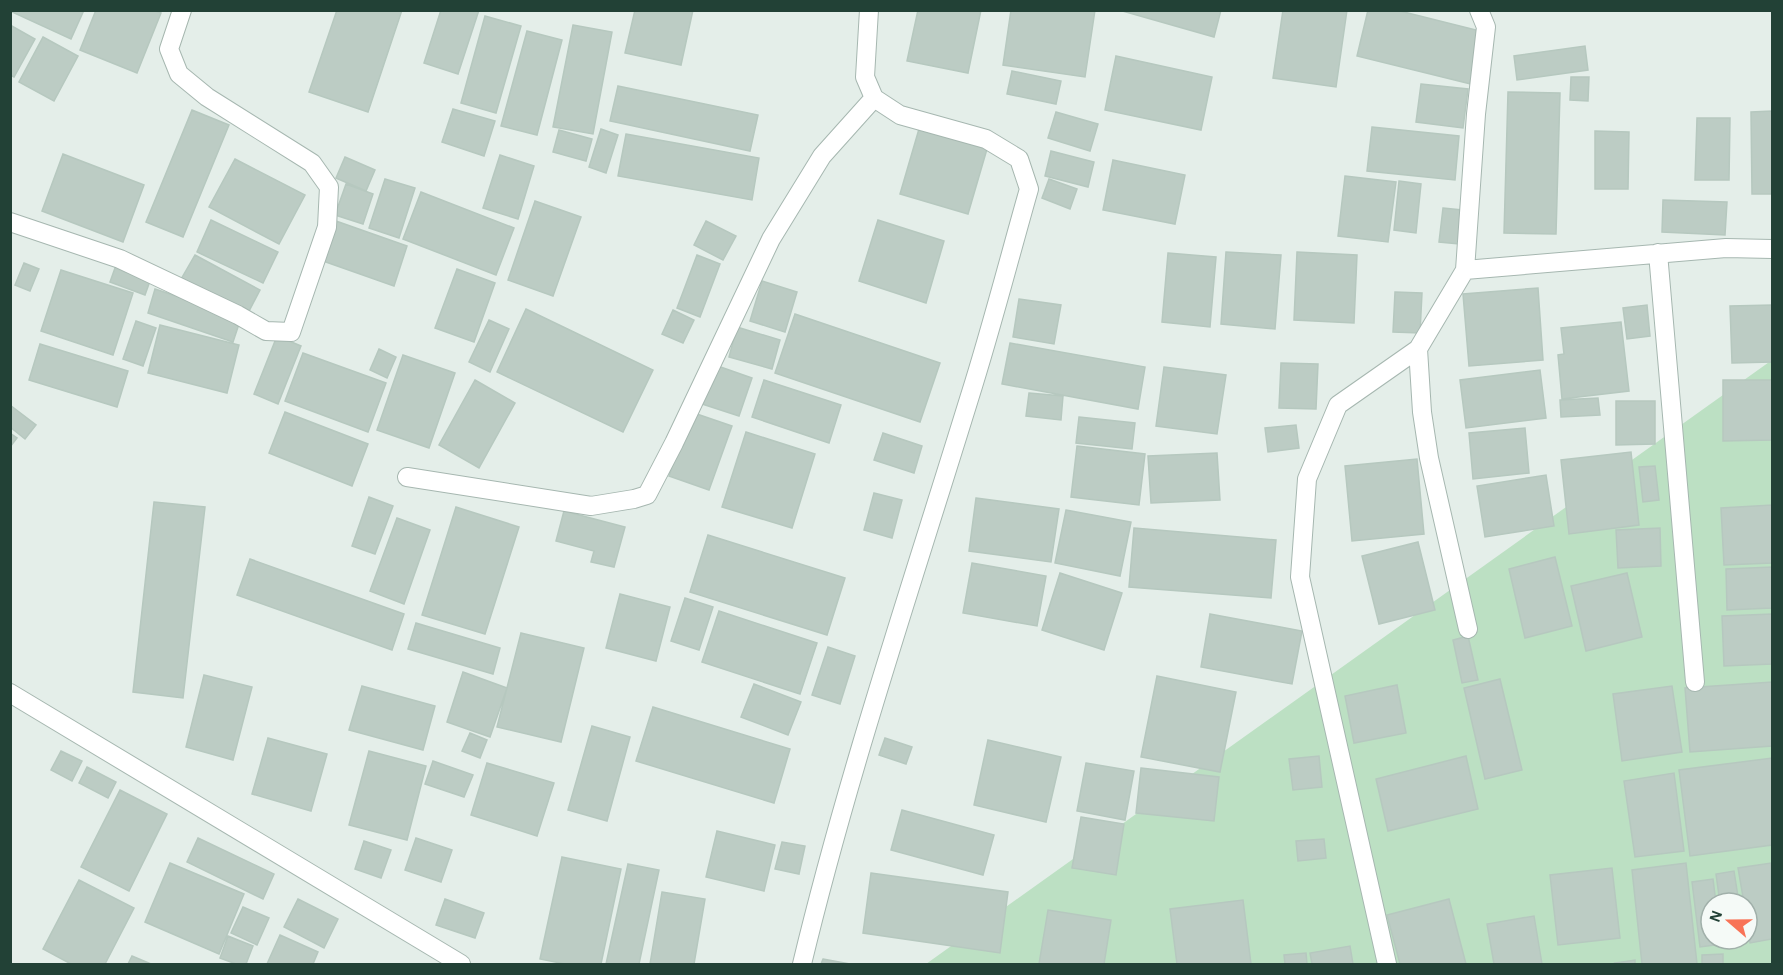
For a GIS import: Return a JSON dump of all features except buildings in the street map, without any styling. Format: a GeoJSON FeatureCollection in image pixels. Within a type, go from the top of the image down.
{"type":"FeatureCollection","features":[{"type":"Feature","properties":{"kind":"street"},"geometry":{"type":"LineString","coordinates":[[10,222],[120,259],[238,315],[266,331],[291,332],[327,228],[329,187],[312,163],[207,98],[180,74],[169,49],[182,10]]}},
{"type":"Feature","properties":{"kind":"street"},"geometry":{"type":"LineString","coordinates":[[1387,964],[1300,577],[1307,479],[1338,405],[1418,349],[1464,270],[1485,27],[1479,10]]}},
{"type":"Feature","properties":{"kind":"street"},"geometry":{"type":"LineString","coordinates":[[802,964],[826,864],[857,756],[970,397],[1029,189],[1019,159],[986,139],[900,115],[874,98],[864,77],[864,11]]}},
{"type":"Feature","properties":{"kind":"street"},"geometry":{"type":"LineString","coordinates":[[407,477],[591,506],[647,495],[771,239],[822,156],[874,98]]}},
{"type":"Feature","properties":{"kind":"street"},"geometry":{"type":"LineString","coordinates":[[1464,270],[1726,248],[1773,249]]}},
{"type":"Feature","properties":{"kind":"street"},"geometry":{"type":"LineString","coordinates":[[1658,253],[1695,682]]}},
{"type":"Feature","properties":{"kind":"street"},"geometry":{"type":"LineString","coordinates":[[1418,349],[1422,412],[1430,458],[1468,629]]}},
{"type":"Feature","properties":{"kind":"street"},"geometry":{"type":"LineString","coordinates":[[10,693],[461,964]]}},
{"type":"Feature","properties":{"kind":"green space"},"geometry":{"type":"Polygon","coordinates":[[[1772,360],[1772,964],[926,964],[1772,360]]]}}]}
